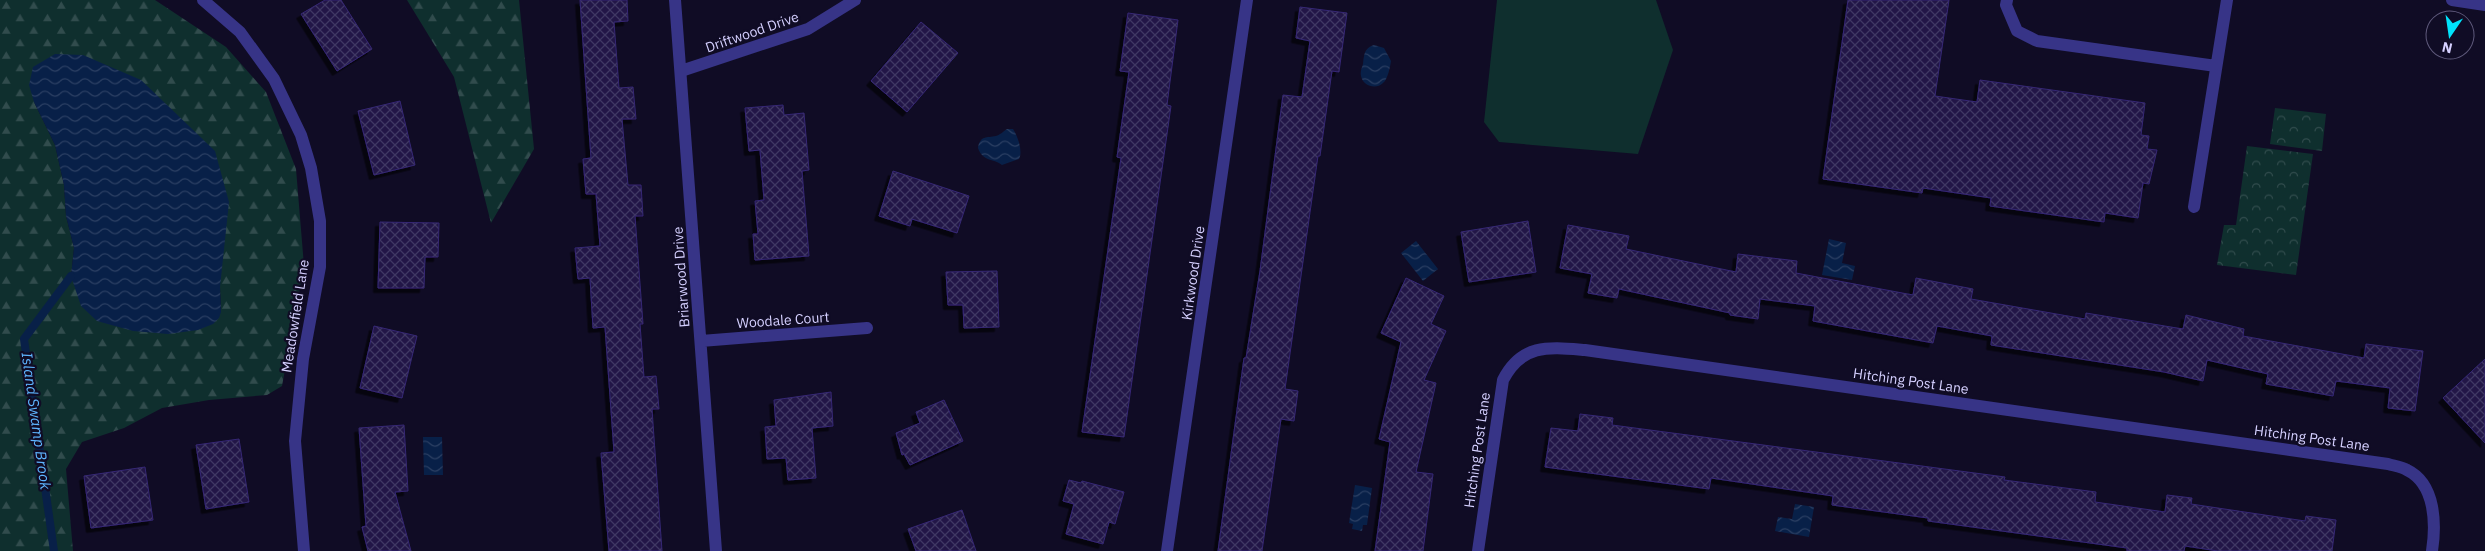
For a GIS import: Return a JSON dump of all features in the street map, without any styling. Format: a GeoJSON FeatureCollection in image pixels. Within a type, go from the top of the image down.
{"type":"FeatureCollection","features":[{"type":"Feature","properties":{"kind":"street","name":"Meadowfield Lane"},"geometry":{"type":"LineString","coordinates":[[203,0],[240,32],[274,79],[301,135],[311,168],[320,221],[320,267],[303,359],[295,441],[304,551]]}},
{"type":"Feature","properties":{"kind":"street","name":"Briarwood Drive"},"geometry":{"type":"LineString","coordinates":[[675,0],[716,551]]}},
{"type":"Feature","properties":{"kind":"street","name":"Driftwood Drive"},"geometry":{"type":"LineString","coordinates":[[681,71],[808,29],[855,0]]}},
{"type":"Feature","properties":{"kind":"street","name":"Kirkwood Drive"},"geometry":{"type":"LineString","coordinates":[[1167,551],[1247,0]]}},
{"type":"Feature","properties":{"kind":"street"},"geometry":{"type":"LineString","coordinates":[[2007,0],[2006,5],[2017,31],[2037,41],[2216,66]]}},
{"type":"Feature","properties":{"kind":"street"},"geometry":{"type":"LineString","coordinates":[[2194,208],[2227,0]]}},
{"type":"Feature","properties":{"kind":"street"},"geometry":{"type":"LineString","coordinates":[[2452,0],[2485,5]]}},
{"type":"Feature","properties":{"kind":"street","name":"Woodale Court"},"geometry":{"type":"LineString","coordinates":[[701,341],[867,328]]}},
{"type":"Feature","properties":{"kind":"street","name":"Hitching Post Lane"},"geometry":{"type":"LineString","coordinates":[[1478,551],[1503,380],[1507,372],[1525,353],[1548,347],[1595,351],[2388,464],[2408,470],[2418,478],[2430,498],[2436,528],[2432,551]]}},
{"type":"Feature","properties":{"kind":"green space"},"geometry":{"type":"Polygon","coordinates":[[[0,0],[155,0],[226,47],[266,92],[296,169],[304,266],[282,386],[267,395],[209,400],[162,408],[124,428],[82,442],[66,469],[73,551],[0,551],[0,0]],[[34,102],[55,145],[64,185],[66,216],[74,248],[71,276],[221,312],[220,287],[34,102]]]}},
{"type":"Feature","properties":{"kind":"green space"},"geometry":{"type":"Polygon","coordinates":[[[407,0],[519,0],[534,149],[491,223],[454,77],[407,0]]]}},
{"type":"Feature","properties":{"kind":"green space"},"geometry":{"type":"Polygon","coordinates":[[[1497,0],[1656,0],[1673,50],[1638,154],[1499,142],[1484,122],[1497,0]]]}},
{"type":"Feature","properties":{"kind":"green space"},"geometry":{"type":"Polygon","coordinates":[[[2275,108],[2326,114],[2322,151],[2270,144],[2275,108]]]}},
{"type":"Feature","properties":{"kind":"green space"},"geometry":{"type":"Polygon","coordinates":[[[2247,146],[2313,154],[2296,275],[2217,265],[2224,225],[2236,225],[2247,146]]]}},
{"type":"Feature","properties":{"kind":"water"},"geometry":{"type":"Polygon","coordinates":[[[1374,45],[1384,48],[1391,61],[1385,81],[1377,86],[1370,86],[1364,82],[1361,73],[1365,52],[1374,45]]]}},
{"type":"Feature","properties":{"kind":"water"},"geometry":{"type":"Polygon","coordinates":[[[55,54],[83,55],[141,80],[215,151],[229,202],[220,287],[221,312],[219,318],[213,324],[198,330],[168,334],[133,331],[97,321],[81,306],[71,276],[74,248],[66,216],[64,185],[55,145],[34,102],[29,85],[33,67],[55,54]]]}},
{"type":"Feature","properties":{"kind":"water"},"geometry":{"type":"Polygon","coordinates":[[[1007,129],[1013,129],[1015,132],[1019,144],[1019,159],[1002,165],[985,158],[978,148],[980,141],[1007,129]]]}},
{"type":"Feature","properties":{"kind":"water"},"geometry":{"type":"Polygon","coordinates":[[[1829,239],[1846,243],[1842,263],[1855,266],[1852,280],[1822,275],[1829,239]]]}},
{"type":"Feature","properties":{"kind":"water"},"geometry":{"type":"Polygon","coordinates":[[[1416,241],[1438,269],[1423,281],[1401,253],[1416,241]]]}},
{"type":"Feature","properties":{"kind":"water"},"geometry":{"type":"Polygon","coordinates":[[[423,437],[442,437],[443,475],[424,475],[423,437]]]}},
{"type":"Feature","properties":{"kind":"water"},"geometry":{"type":"Polygon","coordinates":[[[1355,485],[1372,488],[1367,525],[1363,525],[1362,531],[1352,529],[1353,524],[1349,523],[1355,485]]]}},
{"type":"Feature","properties":{"kind":"water"},"geometry":{"type":"Polygon","coordinates":[[[1795,504],[1814,507],[1809,537],[1775,531],[1778,517],[1792,519],[1795,504]]]}},
{"type":"Feature","properties":{"kind":"building"},"geometry":{"type":"Polygon","coordinates":[[[325,0],[341,0],[372,49],[337,71],[301,14],[325,0]]]}},
{"type":"Feature","properties":{"kind":"building"},"geometry":{"type":"Polygon","coordinates":[[[580,0],[627,0],[628,21],[614,22],[619,88],[633,87],[636,119],[622,119],[628,185],[641,185],[643,216],[635,216],[643,324],[640,324],[644,377],[656,376],[659,409],[652,409],[662,551],[609,551],[601,453],[614,452],[605,327],[593,328],[590,278],[578,279],[575,248],[600,246],[596,194],[586,194],[583,159],[591,158],[580,0]]]}},
{"type":"Feature","properties":{"kind":"building"},"geometry":{"type":"Polygon","coordinates":[[[1848,0],[1949,0],[1935,96],[1977,102],[1980,80],[2145,103],[2141,135],[2149,136],[2147,149],[2157,150],[2149,184],[2143,183],[2138,218],[2105,213],[2104,222],[1990,206],[1991,198],[1923,188],[1922,193],[1823,179],[1848,0]]]}},
{"type":"Feature","properties":{"kind":"building"},"geometry":{"type":"Polygon","coordinates":[[[1300,7],[1347,13],[1339,72],[1332,71],[1285,389],[1298,391],[1294,421],[1281,419],[1262,551],[1218,551],[1244,358],[1246,358],[1260,271],[1283,95],[1302,97],[1310,41],[1296,38],[1300,7]]]}},
{"type":"Feature","properties":{"kind":"building"},"geometry":{"type":"Polygon","coordinates":[[[1128,13],[1178,20],[1167,105],[1171,106],[1124,437],[1082,432],[1121,158],[1117,157],[1129,72],[1120,71],[1128,13]]]}},
{"type":"Feature","properties":{"kind":"building"},"geometry":{"type":"Polygon","coordinates":[[[921,22],[958,53],[907,112],[871,81],[921,22]]]}},
{"type":"Feature","properties":{"kind":"building"},"geometry":{"type":"Polygon","coordinates":[[[400,101],[415,165],[374,175],[358,111],[400,101]]]}},
{"type":"Feature","properties":{"kind":"building"},"geometry":{"type":"Polygon","coordinates":[[[783,105],[784,115],[804,113],[809,170],[802,171],[809,256],[755,260],[753,234],[758,234],[755,201],[764,200],[760,150],[749,151],[745,108],[783,105]]]}},
{"type":"Feature","properties":{"kind":"building"},"geometry":{"type":"Polygon","coordinates":[[[893,171],[969,196],[957,233],[912,219],[910,226],[879,216],[893,171]]]}},
{"type":"Feature","properties":{"kind":"building"},"geometry":{"type":"Polygon","coordinates":[[[1528,221],[1536,272],[1469,282],[1461,232],[1528,221]]]}},
{"type":"Feature","properties":{"kind":"building"},"geometry":{"type":"Polygon","coordinates":[[[380,222],[439,223],[438,257],[425,257],[424,288],[378,288],[380,222]]]}},
{"type":"Feature","properties":{"kind":"building"},"geometry":{"type":"Polygon","coordinates":[[[1568,225],[1629,236],[1626,249],[1736,272],[1738,254],[1797,261],[1796,273],[1913,295],[1916,278],[1973,289],[1971,299],[2085,319],[2086,313],[2183,329],[2186,315],[2244,329],[2243,336],[2364,358],[2366,344],[2423,351],[2415,411],[2388,408],[2390,388],[2336,381],[2333,396],[2266,384],[2268,374],[2207,360],[2203,381],[2164,372],[1991,345],[1992,336],[1937,326],[1933,343],[1813,321],[1815,306],[1760,299],[1758,319],[1730,315],[1730,313],[1619,289],[1617,298],[1588,293],[1592,274],[1560,268],[1568,225]]]}},
{"type":"Feature","properties":{"kind":"building"},"geometry":{"type":"Polygon","coordinates":[[[997,271],[999,327],[964,328],[963,305],[948,305],[946,272],[997,271]]]}},
{"type":"Feature","properties":{"kind":"building"},"geometry":{"type":"Polygon","coordinates":[[[1406,278],[1444,296],[1431,324],[1446,331],[1424,380],[1436,383],[1416,472],[1433,474],[1423,551],[1375,551],[1390,442],[1379,439],[1401,342],[1381,333],[1406,278]]]}},
{"type":"Feature","properties":{"kind":"building"},"geometry":{"type":"Polygon","coordinates":[[[374,326],[417,336],[402,398],[360,388],[374,326]]]}},
{"type":"Feature","properties":{"kind":"building"},"geometry":{"type":"Polygon","coordinates":[[[2485,359],[2485,443],[2443,398],[2485,359]]]}},
{"type":"Feature","properties":{"kind":"building"},"geometry":{"type":"Polygon","coordinates":[[[831,392],[833,426],[812,428],[816,478],[788,480],[786,458],[767,459],[765,427],[776,426],[774,400],[831,392]]]}},
{"type":"Feature","properties":{"kind":"building"},"geometry":{"type":"Polygon","coordinates":[[[944,400],[963,441],[910,465],[904,454],[902,455],[896,433],[920,423],[916,412],[944,400]]]}},
{"type":"Feature","properties":{"kind":"building"},"geometry":{"type":"Polygon","coordinates":[[[1580,414],[1613,418],[1612,425],[2005,477],[2004,480],[2096,492],[2095,502],[2165,512],[2167,495],[2192,498],[2191,504],[2305,521],[2306,516],[2336,520],[2332,551],[2218,551],[2185,546],[2184,551],[2127,551],[2127,548],[1928,521],[1928,518],[1832,505],[1833,496],[1711,478],[1709,489],[1545,467],[1551,428],[1578,431],[1580,414]]]}},
{"type":"Feature","properties":{"kind":"building"},"geometry":{"type":"Polygon","coordinates":[[[404,425],[408,491],[395,492],[411,551],[368,551],[362,527],[366,526],[359,428],[404,425]]]}},
{"type":"Feature","properties":{"kind":"building"},"geometry":{"type":"Polygon","coordinates":[[[239,439],[249,502],[206,509],[196,445],[239,439]]]}},
{"type":"Feature","properties":{"kind":"building"},"geometry":{"type":"Polygon","coordinates":[[[145,467],[153,520],[91,528],[84,476],[145,467]]]}},
{"type":"Feature","properties":{"kind":"building"},"geometry":{"type":"Polygon","coordinates":[[[1069,480],[1081,483],[1082,481],[1124,492],[1115,524],[1109,522],[1103,544],[1066,534],[1074,504],[1063,501],[1069,480]]]}},
{"type":"Feature","properties":{"kind":"building"},"geometry":{"type":"Polygon","coordinates":[[[962,510],[976,551],[916,551],[908,529],[962,510]]]}},
{"type":"Feature","properties":{"kind":"waterway","name":"Island Swamp Brook"},"geometry":{"type":"LineString","coordinates":[[54,551],[24,339],[71,276]]}}]}
